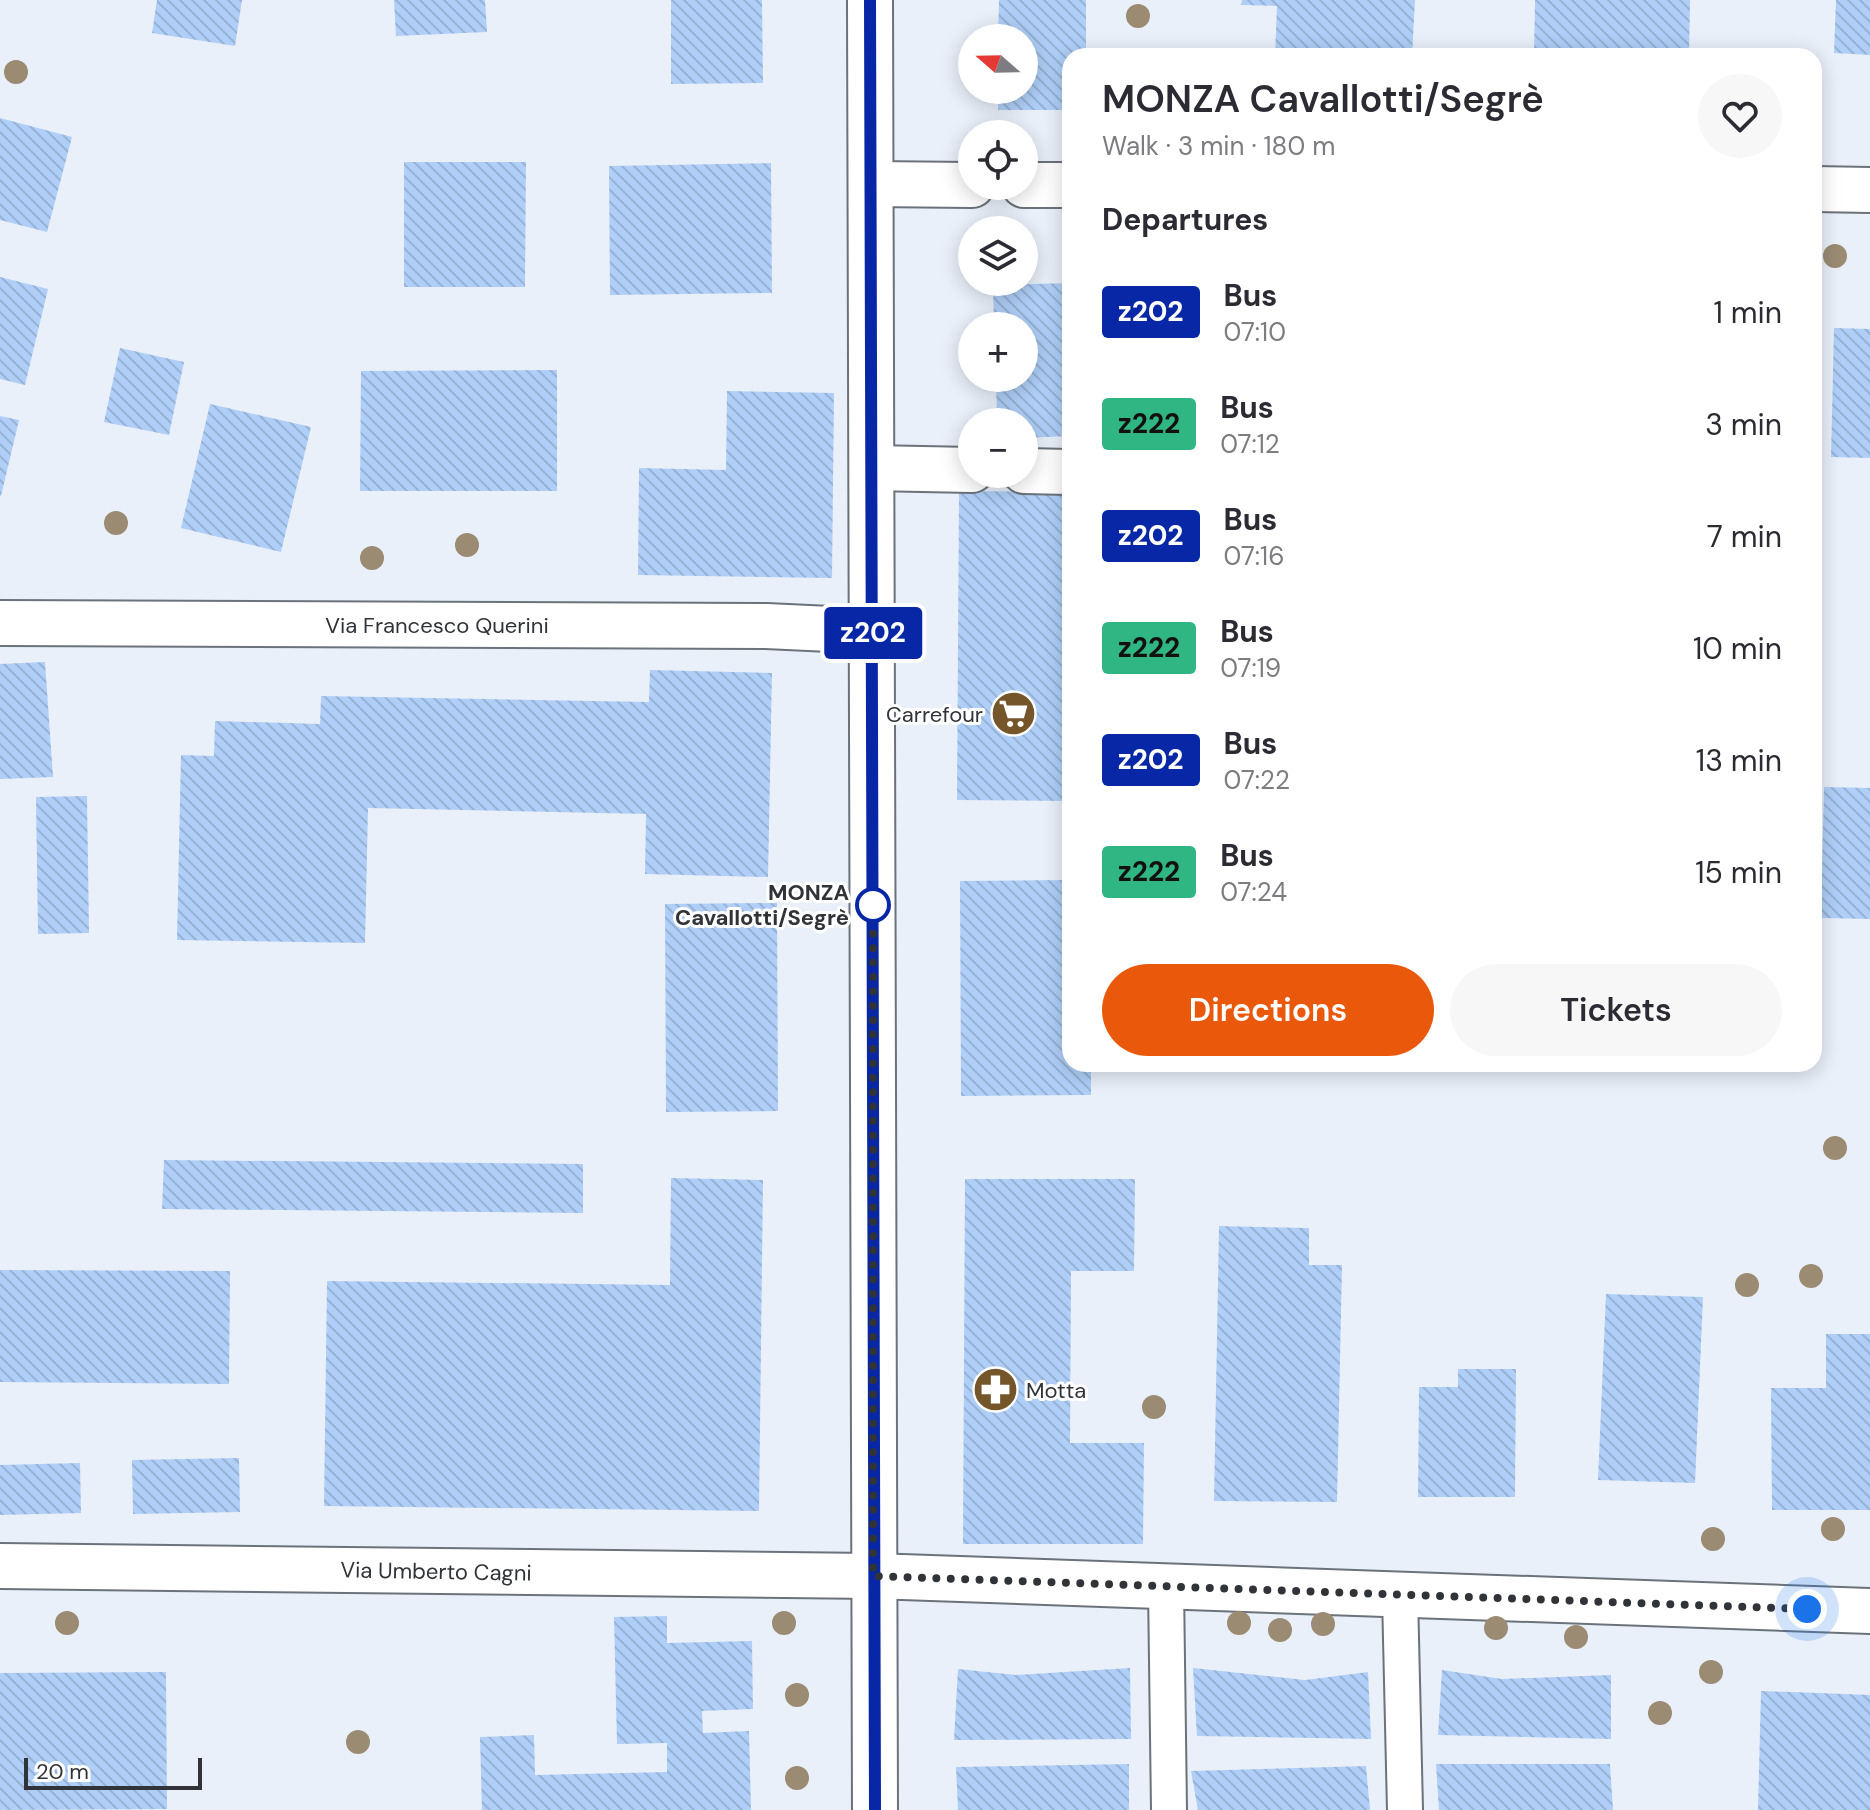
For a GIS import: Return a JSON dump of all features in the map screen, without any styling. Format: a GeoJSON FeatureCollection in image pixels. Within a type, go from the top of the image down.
{"type":"FeatureCollection","features":[{"type":"Feature","properties":{"kind":"street"},"geometry":{"type":"LineString","coordinates":[[870,0],[875,1810]]}},
{"type":"Feature","properties":{"kind":"street"},"geometry":{"type":"LineString","coordinates":[[872,184],[958,185]]}},
{"type":"Feature","properties":{"kind":"street"},"geometry":{"type":"LineString","coordinates":[[1038,185],[1062,185]]}},
{"type":"Feature","properties":{"kind":"street"},"geometry":{"type":"LineString","coordinates":[[1822,189],[1870,190]]}},
{"type":"Feature","properties":{"kind":"street"},"geometry":{"type":"LineString","coordinates":[[872,468],[958,470]]}},
{"type":"Feature","properties":{"kind":"street"},"geometry":{"type":"LineString","coordinates":[[1038,471],[1062,472]]}},
{"type":"Feature","properties":{"kind":"street","name":"Via Francesco Querini"},"geometry":{"type":"LineString","coordinates":[[0,623],[750,626],[873,631]]}},
{"type":"Feature","properties":{"kind":"street","name":"Via Umberto Cagni"},"geometry":{"type":"LineString","coordinates":[[0,1566],[873,1576],[1870,1611]]}},
{"type":"Feature","properties":{"kind":"lane"},"geometry":{"type":"LineString","coordinates":[[1166,1587],[1169,1810]]}},
{"type":"Feature","properties":{"kind":"lane"},"geometry":{"type":"LineString","coordinates":[[1400,1595],[1405,1810]]}},
{"type":"Feature","properties":{"kind":"building"},"geometry":{"type":"Polygon","coordinates":[[[157,0],[242,0],[235,46],[152,33],[157,0]]]}},
{"type":"Feature","properties":{"kind":"building"},"geometry":{"type":"Polygon","coordinates":[[[394,0],[485,0],[487,32],[396,36],[394,0]]]}},
{"type":"Feature","properties":{"kind":"building"},"geometry":{"type":"Polygon","coordinates":[[[671,0],[762,0],[763,83],[671,84],[671,0]]]}},
{"type":"Feature","properties":{"kind":"building"},"geometry":{"type":"Polygon","coordinates":[[[999,0],[1086,0],[1086,48],[1062,48],[1062,110],[998,110],[998,104],[1038,104],[1038,24],[998,24],[999,0]]]}},
{"type":"Feature","properties":{"kind":"building"},"geometry":{"type":"Polygon","coordinates":[[[1242,0],[1415,0],[1412,48],[1275,48],[1277,6],[1241,5],[1242,0]]]}},
{"type":"Feature","properties":{"kind":"building"},"geometry":{"type":"Polygon","coordinates":[[[1535,0],[1690,0],[1689,48],[1534,48],[1535,0]]]}},
{"type":"Feature","properties":{"kind":"building"},"geometry":{"type":"Polygon","coordinates":[[[1836,0],[1870,0],[1870,55],[1834,53],[1836,0]]]}},
{"type":"Feature","properties":{"kind":"building"},"geometry":{"type":"Polygon","coordinates":[[[0,118],[72,137],[47,232],[0,220],[0,118]]]}},
{"type":"Feature","properties":{"kind":"building"},"geometry":{"type":"Polygon","coordinates":[[[404,162],[526,162],[525,287],[404,287],[404,162]]]}},
{"type":"Feature","properties":{"kind":"building"},"geometry":{"type":"Polygon","coordinates":[[[771,163],[772,293],[610,295],[609,166],[771,163]]]}},
{"type":"Feature","properties":{"kind":"building"},"geometry":{"type":"Polygon","coordinates":[[[0,277],[48,289],[25,385],[0,379],[0,277]]]}},
{"type":"Feature","properties":{"kind":"building"},"geometry":{"type":"Polygon","coordinates":[[[1062,283],[1062,436],[1038,437],[1038,408],[997,408],[996,392],[1038,392],[1038,312],[994,312],[993,296],[1038,296],[1038,284],[1062,283]]]}},
{"type":"Feature","properties":{"kind":"building"},"geometry":{"type":"Polygon","coordinates":[[[1834,328],[1870,329],[1870,458],[1831,457],[1834,328]]]}},
{"type":"Feature","properties":{"kind":"building"},"geometry":{"type":"Polygon","coordinates":[[[120,348],[184,362],[169,435],[104,422],[120,348]]]}},
{"type":"Feature","properties":{"kind":"building"},"geometry":{"type":"Polygon","coordinates":[[[557,370],[557,491],[360,491],[361,371],[557,370]]]}},
{"type":"Feature","properties":{"kind":"building"},"geometry":{"type":"Polygon","coordinates":[[[727,391],[834,393],[832,578],[638,575],[639,468],[726,470],[727,391]]]}},
{"type":"Feature","properties":{"kind":"building"},"geometry":{"type":"Polygon","coordinates":[[[210,404],[311,427],[281,552],[181,528],[210,404]]]}},
{"type":"Feature","properties":{"kind":"building"},"geometry":{"type":"Polygon","coordinates":[[[0,416],[19,420],[1,496],[0,496],[0,416]]]}},
{"type":"Feature","properties":{"kind":"building"},"geometry":{"type":"Polygon","coordinates":[[[959,491],[1062,492],[1062,801],[957,800],[959,491]]]}},
{"type":"Feature","properties":{"kind":"building"},"geometry":{"type":"Polygon","coordinates":[[[45,662],[53,777],[0,779],[0,664],[45,662]]]}},
{"type":"Feature","properties":{"kind":"building"},"geometry":{"type":"Polygon","coordinates":[[[650,670],[772,673],[768,877],[645,874],[646,814],[368,808],[365,943],[177,940],[181,755],[214,756],[215,721],[320,724],[321,696],[649,702],[650,670]]]}},
{"type":"Feature","properties":{"kind":"building"},"geometry":{"type":"Polygon","coordinates":[[[1824,787],[1870,788],[1870,919],[1822,918],[1824,787]]]}},
{"type":"Feature","properties":{"kind":"building"},"geometry":{"type":"Polygon","coordinates":[[[87,796],[89,933],[38,934],[36,797],[87,796]]]}},
{"type":"Feature","properties":{"kind":"building"},"geometry":{"type":"Polygon","coordinates":[[[1062,880],[1062,1072],[1091,1072],[1091,1095],[961,1096],[960,881],[1062,880]]]}},
{"type":"Feature","properties":{"kind":"building"},"geometry":{"type":"Polygon","coordinates":[[[777,903],[778,1111],[666,1112],[665,904],[777,903]]]}},
{"type":"Feature","properties":{"kind":"building"},"geometry":{"type":"Polygon","coordinates":[[[164,1160],[583,1164],[583,1213],[162,1209],[164,1160]]]}},
{"type":"Feature","properties":{"kind":"building"},"geometry":{"type":"Polygon","coordinates":[[[671,1178],[763,1180],[759,1511],[324,1506],[327,1281],[670,1285],[671,1178]]]}},
{"type":"Feature","properties":{"kind":"building"},"geometry":{"type":"Polygon","coordinates":[[[965,1179],[1135,1179],[1134,1271],[1071,1271],[1070,1443],[1144,1443],[1143,1544],[963,1544],[965,1179]]]}},
{"type":"Feature","properties":{"kind":"building"},"geometry":{"type":"Polygon","coordinates":[[[1219,1226],[1309,1228],[1309,1265],[1342,1265],[1337,1502],[1214,1501],[1219,1226]]]}},
{"type":"Feature","properties":{"kind":"building"},"geometry":{"type":"Polygon","coordinates":[[[0,1270],[230,1271],[229,1384],[0,1382],[0,1270]]]}},
{"type":"Feature","properties":{"kind":"building"},"geometry":{"type":"Polygon","coordinates":[[[1606,1294],[1703,1297],[1695,1483],[1598,1480],[1606,1294]]]}},
{"type":"Feature","properties":{"kind":"building"},"geometry":{"type":"Polygon","coordinates":[[[1826,1334],[1870,1334],[1870,1510],[1772,1510],[1771,1388],[1826,1388],[1826,1334]]]}},
{"type":"Feature","properties":{"kind":"building"},"geometry":{"type":"Polygon","coordinates":[[[1458,1369],[1516,1369],[1515,1497],[1418,1497],[1419,1387],[1458,1387],[1458,1369]]]}},
{"type":"Feature","properties":{"kind":"building"},"geometry":{"type":"Polygon","coordinates":[[[239,1458],[240,1512],[133,1514],[132,1460],[239,1458]]]}},
{"type":"Feature","properties":{"kind":"building"},"geometry":{"type":"Polygon","coordinates":[[[80,1463],[81,1513],[0,1515],[0,1465],[80,1463]]]}},
{"type":"Feature","properties":{"kind":"building"},"geometry":{"type":"Polygon","coordinates":[[[667,1616],[667,1643],[752,1641],[753,1709],[702,1711],[703,1733],[749,1731],[751,1810],[482,1810],[480,1737],[534,1735],[535,1775],[667,1772],[667,1743],[617,1744],[614,1617],[667,1616]]]}},
{"type":"Feature","properties":{"kind":"building"},"geometry":{"type":"Polygon","coordinates":[[[1130,1668],[1131,1739],[954,1740],[958,1669],[1016,1675],[1130,1668]]]}},
{"type":"Feature","properties":{"kind":"building"},"geometry":{"type":"Polygon","coordinates":[[[1193,1668],[1305,1680],[1368,1672],[1371,1739],[1197,1736],[1193,1668]]]}},
{"type":"Feature","properties":{"kind":"building"},"geometry":{"type":"Polygon","coordinates":[[[1442,1670],[1502,1679],[1611,1675],[1611,1739],[1438,1735],[1442,1670]]]}},
{"type":"Feature","properties":{"kind":"building"},"geometry":{"type":"Polygon","coordinates":[[[166,1672],[167,1809],[0,1810],[0,1673],[166,1672]]]}},
{"type":"Feature","properties":{"kind":"building"},"geometry":{"type":"Polygon","coordinates":[[[1761,1691],[1870,1695],[1870,1810],[1758,1810],[1761,1691]]]}},
{"type":"Feature","properties":{"kind":"building"},"geometry":{"type":"Polygon","coordinates":[[[1129,1764],[1129,1810],[958,1810],[956,1767],[1129,1764]]]}},
{"type":"Feature","properties":{"kind":"building"},"geometry":{"type":"Polygon","coordinates":[[[1436,1764],[1610,1764],[1613,1810],[1439,1810],[1436,1764]]]}},
{"type":"Feature","properties":{"kind":"building"},"geometry":{"type":"Polygon","coordinates":[[[1366,1766],[1370,1810],[1198,1810],[1191,1771],[1366,1766]]]}},
{"type":"Feature","properties":{"kind":"bus line","name":"z202"},"geometry":{"type":"LineString","coordinates":[[870,0],[874,518],[872,1634],[875,1810]]}},
{"type":"Feature","properties":{"kind":"place","name":"Carrefour"},"geometry":{"type":"Point","coordinates":[1014,714]}},
{"type":"Feature","properties":{"kind":"place","name":"MONZA Cavallotti/Segrè"},"geometry":{"type":"Point","coordinates":[873,905]}},
{"type":"Feature","properties":{"kind":"place","name":"Motta"},"geometry":{"type":"Point","coordinates":[995,1390]}},
{"type":"Feature","properties":{"kind":"route"},"geometry":{"type":"LineString","coordinates":[[873,905],[873,1576],[1807,1609]]}}]}
